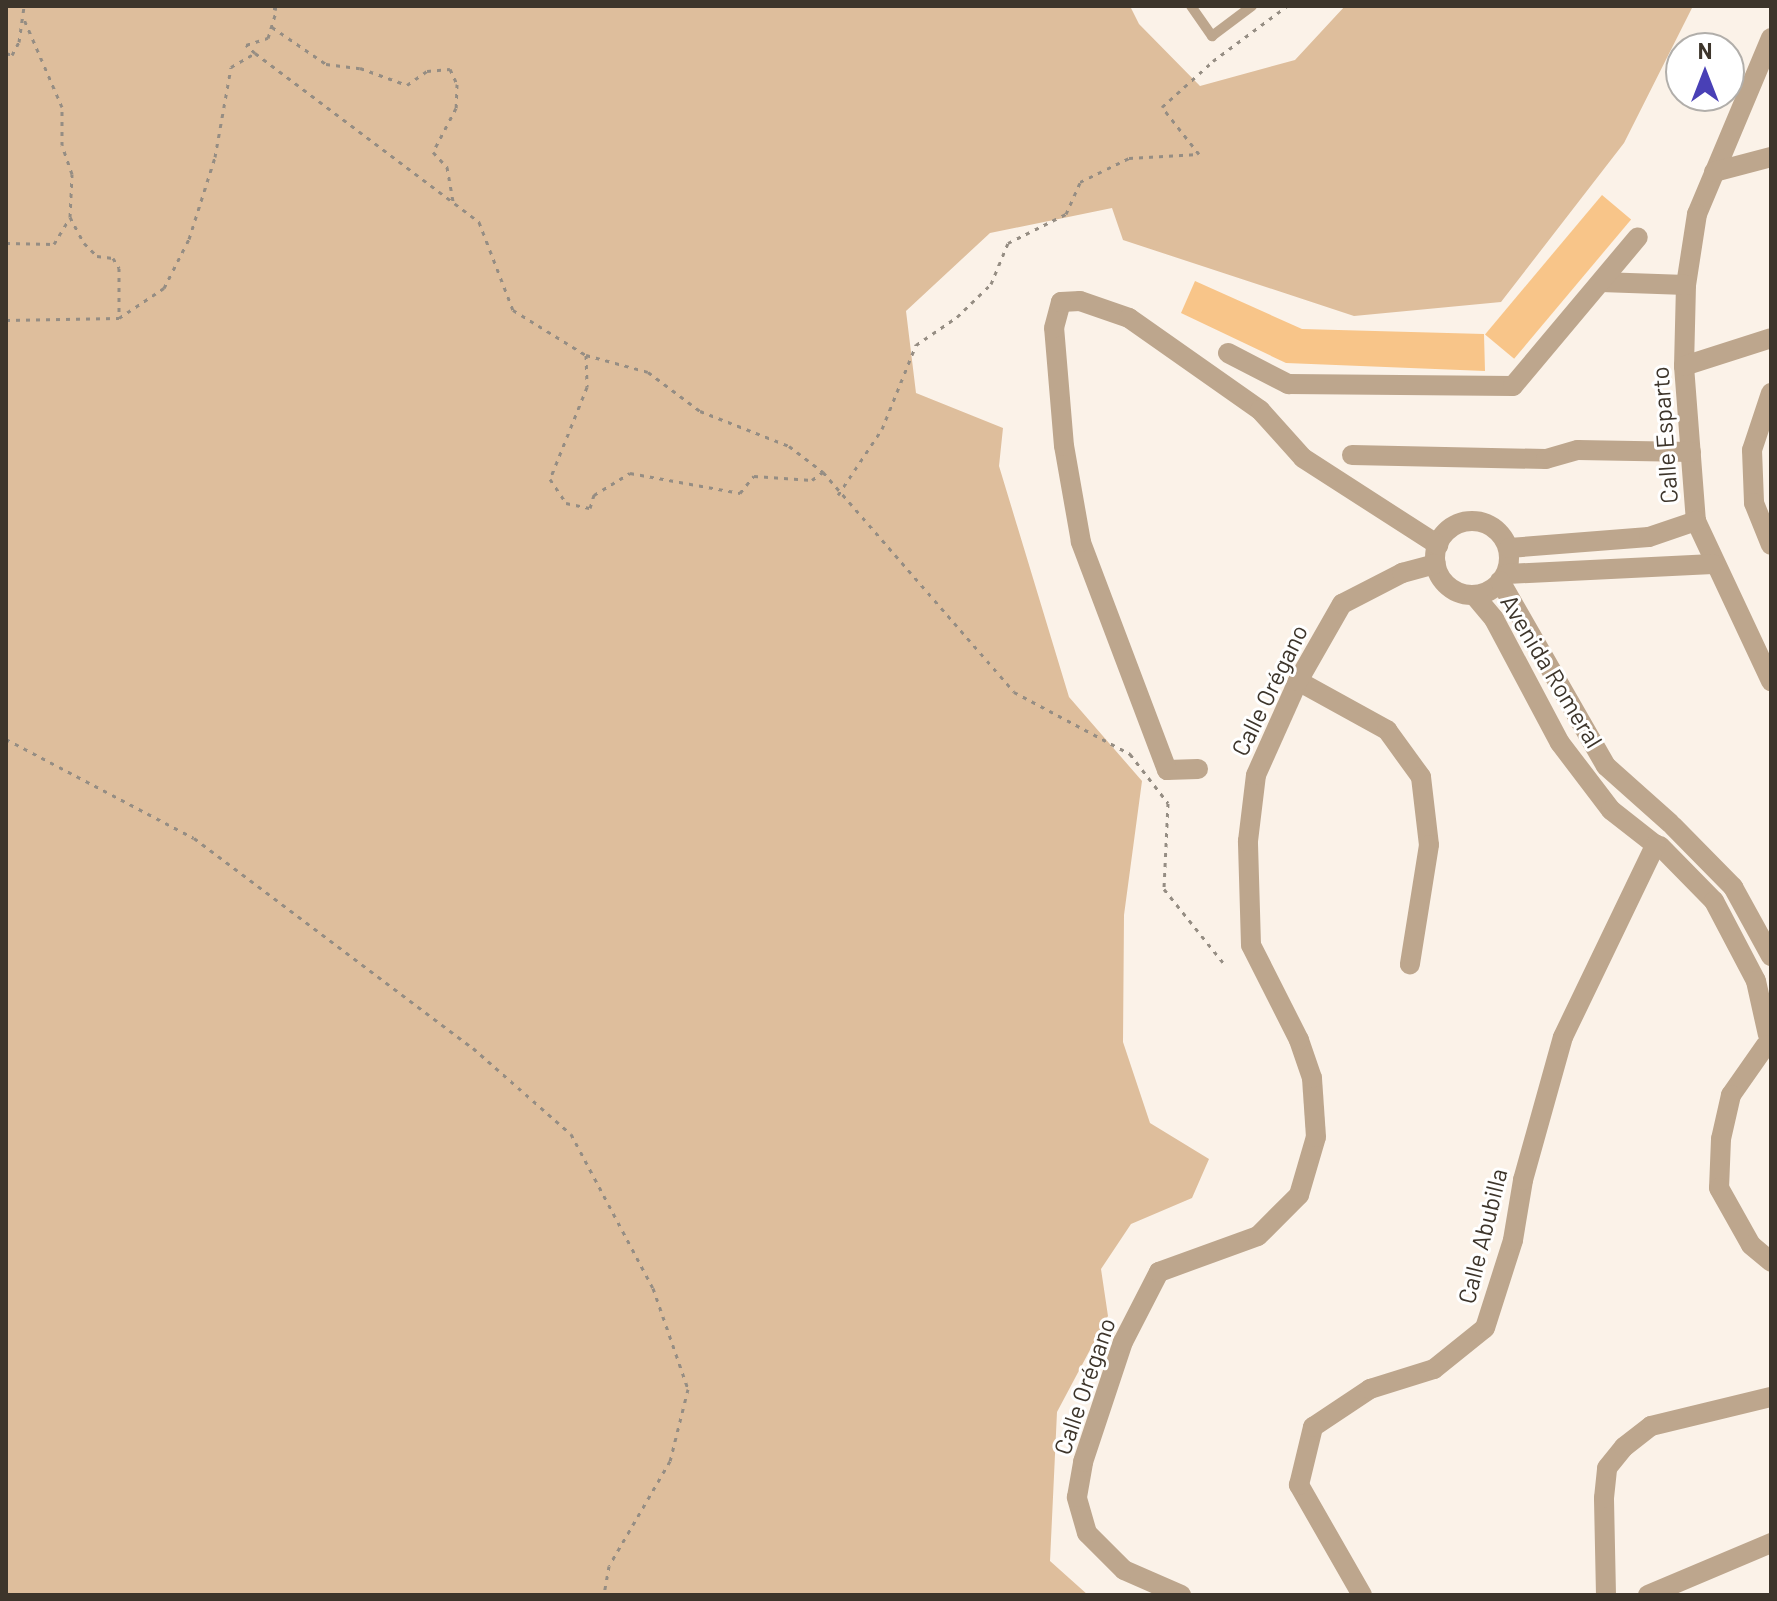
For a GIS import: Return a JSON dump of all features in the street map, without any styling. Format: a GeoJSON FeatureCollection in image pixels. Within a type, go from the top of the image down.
{"type":"FeatureCollection","features":[{"type":"Feature","properties":{"kind":"street","name":"Calle Esparto"},"geometry":{"type":"LineString","coordinates":[[1771,38],[1697,214],[1686,285],[1684,366],[1696,521],[1713,564],[1771,681]]}},
{"type":"Feature","properties":{"kind":"street"},"geometry":{"type":"LineString","coordinates":[[1714,172],[1771,157]]}},
{"type":"Feature","properties":{"kind":"street"},"geometry":{"type":"LineString","coordinates":[[1228,353],[1288,384],[1513,386],[1638,237]]}},
{"type":"Feature","properties":{"kind":"street"},"geometry":{"type":"LineString","coordinates":[[1601,282],[1686,285]]}},
{"type":"Feature","properties":{"kind":"street"},"geometry":{"type":"LineString","coordinates":[[1198,769],[1167,770],[1081,542],[1064,446],[1054,328],[1061,302],[1080,301],[1129,318],[1260,410],[1303,458],[1437,555],[1450,588],[1474,595],[1504,577],[1713,564]]}},
{"type":"Feature","properties":{"kind":"street"},"geometry":{"type":"LineString","coordinates":[[1684,366],[1771,338]]}},
{"type":"Feature","properties":{"kind":"street"},"geometry":{"type":"LineString","coordinates":[[1771,393],[1752,450],[1754,503],[1771,545]]}},
{"type":"Feature","properties":{"kind":"street"},"geometry":{"type":"LineString","coordinates":[[1352,455],[1546,459],[1578,450],[1691,452]]}},
{"type":"Feature","properties":{"kind":"street"},"geometry":{"type":"LineString","coordinates":[[1509,548],[1649,537],[1696,521]]}},
{"type":"Feature","properties":{"kind":"street"},"geometry":{"type":"LineString","coordinates":[[1437,555],[1454,526],[1480,522],[1501,536],[1509,548],[1504,577]]}},
{"type":"Feature","properties":{"kind":"street","name":"Calle Orégano"},"geometry":{"type":"LineString","coordinates":[[1181,1595],[1124,1570],[1087,1533],[1077,1497],[1083,1462],[1123,1342],[1159,1272],[1258,1236],[1299,1195],[1316,1137],[1312,1078],[1299,1040],[1251,945],[1248,841],[1256,775],[1298,681],[1342,604],[1437,555]]}},
{"type":"Feature","properties":{"kind":"street","name":"Avenida Romeral"},"geometry":{"type":"LineString","coordinates":[[1504,577],[1606,766],[1733,887],[1771,956]]}},
{"type":"Feature","properties":{"kind":"street","name":"Avenida Romeral"},"geometry":{"type":"LineString","coordinates":[[1474,595],[1494,619],[1560,743],[1611,810],[1656,844],[1714,901],[1756,981],[1770,1046]]}},
{"type":"Feature","properties":{"kind":"street"},"geometry":{"type":"LineString","coordinates":[[1298,681],[1387,730],[1421,777],[1429,845],[1410,964]]}},
{"type":"Feature","properties":{"kind":"street","name":"Calle Abubilla"},"geometry":{"type":"LineString","coordinates":[[1362,1595],[1299,1485],[1313,1427],[1370,1389],[1434,1369],[1485,1328],[1513,1240],[1523,1180],[1563,1037],[1656,844],[1654,823],[1671,825]]}},
{"type":"Feature","properties":{"kind":"street"},"geometry":{"type":"LineString","coordinates":[[1770,1046],[1731,1095],[1721,1139],[1719,1188],[1751,1245],[1771,1262]]}},
{"type":"Feature","properties":{"kind":"street"},"geometry":{"type":"LineString","coordinates":[[1606,1595],[1604,1498],[1607,1468],[1624,1447],[1651,1426],[1771,1397]]}},
{"type":"Feature","properties":{"kind":"street"},"geometry":{"type":"LineString","coordinates":[[1648,1595],[1771,1543]]}},
{"type":"Feature","properties":{"kind":"lane"},"geometry":{"type":"LineString","coordinates":[[1191,6],[1212,36],[1252,6]]}},
{"type":"Feature","properties":{"kind":"path"},"geometry":{"type":"LineString","coordinates":[[6,53],[12,55],[19,42],[24,6]]}},
{"type":"Feature","properties":{"kind":"path"},"geometry":{"type":"LineString","coordinates":[[268,6],[277,9],[268,38],[246,45],[479,222],[513,310],[586,355],[648,372],[700,411],[789,446],[823,472],[838,495],[1014,692],[1130,754],[1168,803],[1164,889],[1225,965]]}},
{"type":"Feature","properties":{"kind":"path"},"geometry":{"type":"LineString","coordinates":[[838,495],[882,429],[916,345],[957,317],[991,284],[1008,243],[1066,214],[1080,182],[1129,158],[1199,154],[1162,107],[1287,6]]}},
{"type":"Feature","properties":{"kind":"path"},"geometry":{"type":"LineString","coordinates":[[6,243],[54,244],[70,217],[72,174],[62,145],[62,107],[24,19]]}},
{"type":"Feature","properties":{"kind":"path"},"geometry":{"type":"LineString","coordinates":[[272,27],[326,64],[360,68],[407,85],[427,71],[450,69],[457,84],[456,108],[433,152],[447,167],[453,201]]}},
{"type":"Feature","properties":{"kind":"path"},"geometry":{"type":"LineString","coordinates":[[6,320],[119,318],[164,288],[189,239],[215,157],[231,67],[255,53]]}},
{"type":"Feature","properties":{"kind":"path"},"geometry":{"type":"LineString","coordinates":[[70,217],[84,243],[97,256],[113,258],[119,268],[115,295],[119,318]]}},
{"type":"Feature","properties":{"kind":"path"},"geometry":{"type":"LineString","coordinates":[[586,355],[587,387],[550,479],[566,503],[590,508],[594,495],[630,473],[740,493],[754,476],[812,480],[823,472]]}},
{"type":"Feature","properties":{"kind":"path"},"geometry":{"type":"LineString","coordinates":[[6,739],[194,838],[473,1048],[571,1134],[653,1288],[688,1389],[670,1461],[609,1566],[604,1595]]}},
{"type":"Feature","properties":{"kind":"shaded area"},"geometry":{"type":"Polygon","coordinates":[[[6,6],[1130,6],[1139,24],[1200,86],[1295,60],[1345,6],[1693,6],[1680,32],[1665,32],[1665,62],[1624,143],[1501,302],[1354,316],[1123,240],[1112,208],[990,233],[906,311],[916,393],[1003,428],[999,466],[1069,697],[1142,781],[1124,915],[1123,1042],[1150,1123],[1209,1159],[1192,1198],[1131,1224],[1101,1269],[1108,1316],[1057,1412],[1050,1561],[1088,1595],[6,1595],[6,6]]]}},
{"type":"Feature","properties":{"kind":"building"},"geometry":{"type":"Polygon","coordinates":[[[1602,195],[1631,219],[1514,359],[1485,334],[1602,195]]]}},
{"type":"Feature","properties":{"kind":"building"},"geometry":{"type":"Polygon","coordinates":[[[1195,281],[1302,329],[1484,334],[1485,371],[1286,363],[1181,313],[1195,281]]]}}]}
